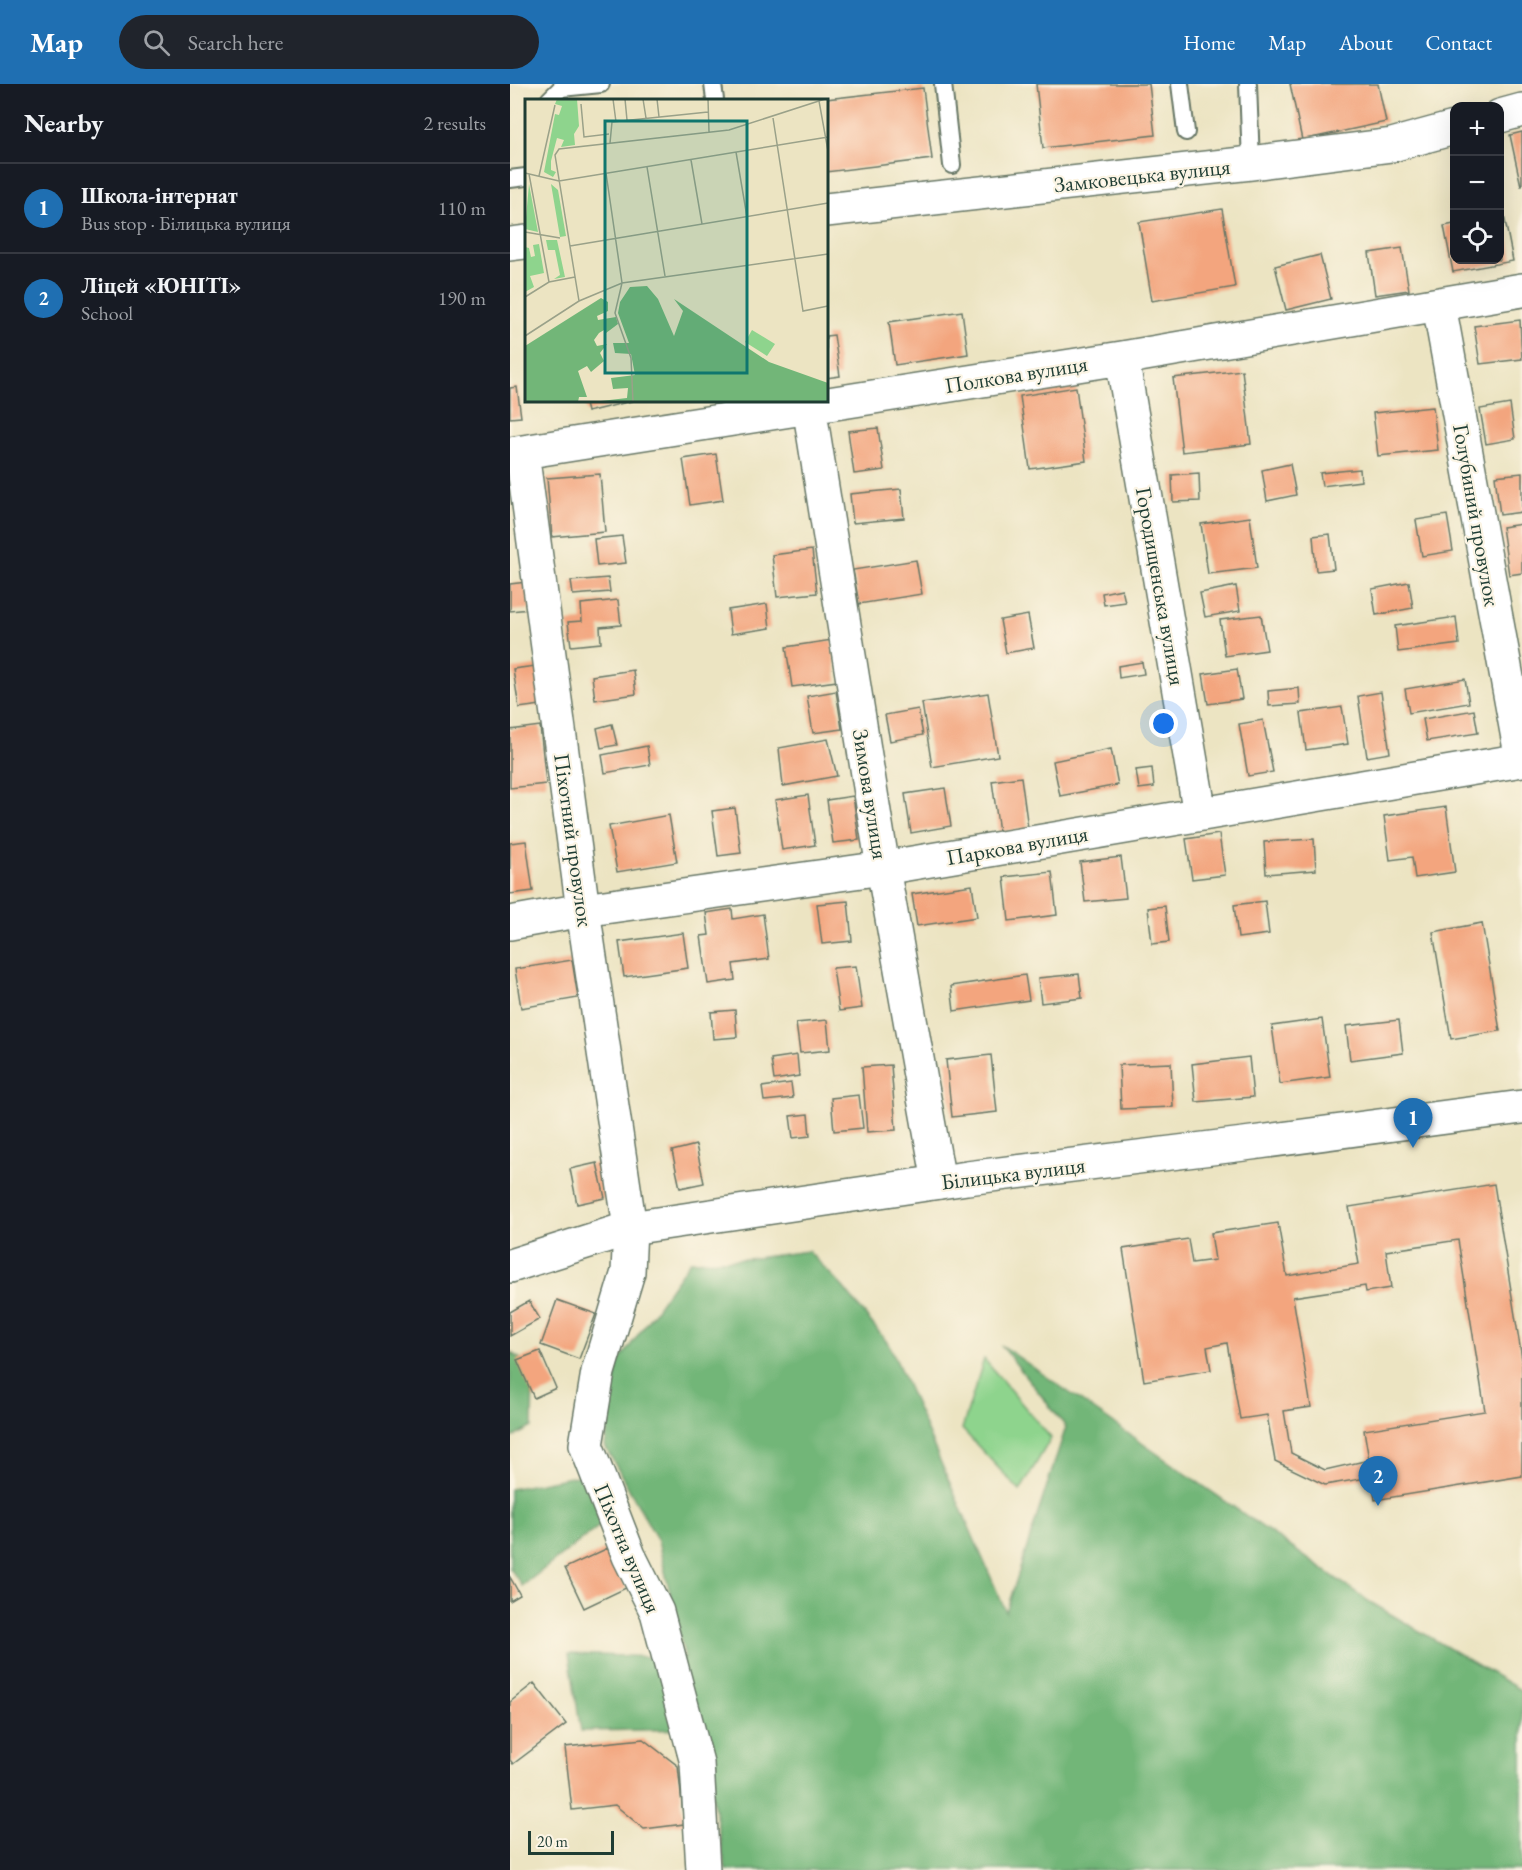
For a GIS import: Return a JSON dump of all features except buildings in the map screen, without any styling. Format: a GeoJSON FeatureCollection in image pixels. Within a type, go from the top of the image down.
{"type":"FeatureCollection","features":[{"type":"Feature","properties":{"kind":"street"},"geometry":{"type":"LineString","coordinates":[[1504,115],[1522,110]]}},
{"type":"Feature","properties":{"kind":"street","name":"Замковецька вулиця"},"geometry":{"type":"LineString","coordinates":[[828,210],[1392,145],[1450,129]]}},
{"type":"Feature","properties":{"kind":"street"},"geometry":{"type":"LineString","coordinates":[[510,244],[525,242]]}},
{"type":"Feature","properties":{"kind":"street","name":"Полкова вулиця"},"geometry":{"type":"LineString","coordinates":[[516,453],[1122,358],[1522,290]]}},
{"type":"Feature","properties":{"kind":"street","name":"Голубиний провулок"},"geometry":{"type":"LineString","coordinates":[[1439,305],[1522,760]]}},
{"type":"Feature","properties":{"kind":"street","name":"Городищенська вулиця"},"geometry":{"type":"LineString","coordinates":[[1122,358],[1200,814]]}},
{"type":"Feature","properties":{"kind":"street","name":"Зимова вулиця"},"geometry":{"type":"LineString","coordinates":[[809,406],[883,868],[939,1182]]}},
{"type":"Feature","properties":{"kind":"street","name":"Піхотний провулок"},"geometry":{"type":"LineString","coordinates":[[516,453],[630,1228]]}},
{"type":"Feature","properties":{"kind":"street","name":"Паркова вулиця"},"geometry":{"type":"LineString","coordinates":[[510,923],[583,910],[883,868],[1522,760]]}},
{"type":"Feature","properties":{"kind":"street","name":"Білицька вулиця"},"geometry":{"type":"LineString","coordinates":[[510,1266],[630,1228],[939,1182],[1522,1107]]}},
{"type":"Feature","properties":{"kind":"street","name":"Піхотна вулиця"},"geometry":{"type":"LineString","coordinates":[[630,1228],[628,1272],[598,1372],[586,1445],[629,1556],[660,1622],[698,1763],[703,1870]]}},
{"type":"Feature","properties":{"kind":"lane"},"geometry":{"type":"LineString","coordinates":[[550,99],[561,88],[593,84]]}},
{"type":"Feature","properties":{"kind":"lane"},"geometry":{"type":"LineString","coordinates":[[713,84],[715,99]]}},
{"type":"Feature","properties":{"kind":"lane"},"geometry":{"type":"LineString","coordinates":[[944,84],[952,165]]}},
{"type":"Feature","properties":{"kind":"lane"},"geometry":{"type":"LineString","coordinates":[[1180,84],[1186,132]]}},
{"type":"Feature","properties":{"kind":"lane"},"geometry":{"type":"LineString","coordinates":[[1248,84],[1251,163]]}},
{"type":"Feature","properties":{"kind":"lane"},"geometry":{"type":"LineString","coordinates":[[510,179],[525,177]]}},
{"type":"Feature","properties":{"kind":"green space"},"geometry":{"type":"Polygon","coordinates":[[[808,1251],[843,1287],[890,1346],[1006,1612],[1066,1427],[1001,1345],[1370,1602],[1522,1691],[1522,1870],[726,1870],[700,1729],[581,1731],[569,1654],[685,1658],[658,1541],[605,1446],[618,1363],[690,1261],[748,1259],[808,1251]]]}},
{"type":"Feature","properties":{"kind":"green space"},"geometry":{"type":"Polygon","coordinates":[[[510,1352],[533,1367],[532,1427],[510,1439],[510,1352]]]}},
{"type":"Feature","properties":{"kind":"green space"},"geometry":{"type":"Polygon","coordinates":[[[984,1359],[1051,1438],[1020,1491],[962,1429],[984,1359]]]}},
{"type":"Feature","properties":{"kind":"green space"},"geometry":{"type":"Polygon","coordinates":[[[591,1473],[607,1520],[522,1586],[510,1568],[510,1489],[591,1473]]]}},
{"type":"Feature","properties":{"kind":"place","name":"Школа-інтернат"},"geometry":{"type":"Point","coordinates":[1413,1148]}},
{"type":"Feature","properties":{"kind":"place","name":"Ліцей «ЮНІТІ»"},"geometry":{"type":"Point","coordinates":[1378,1506]}}]}
